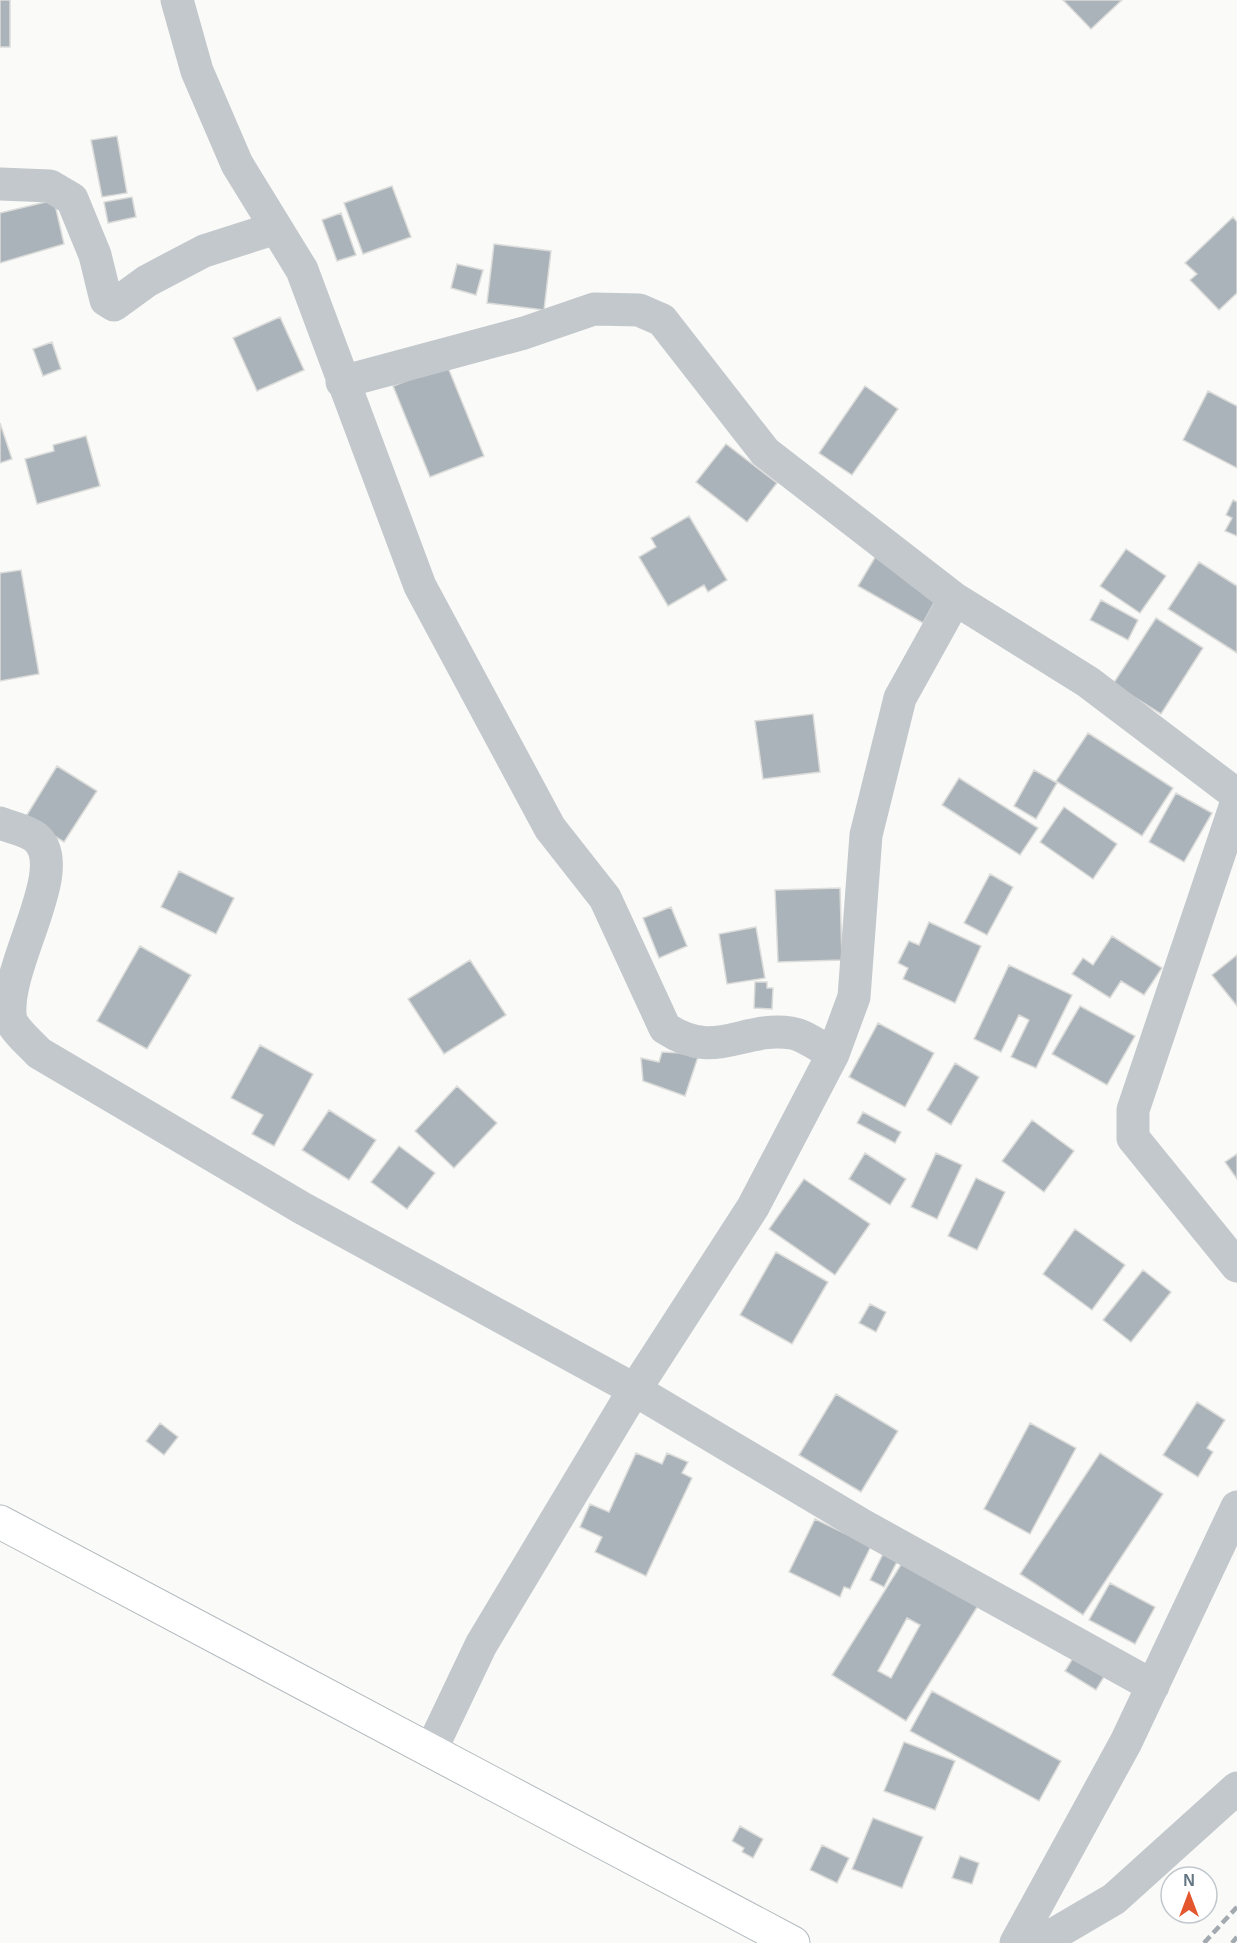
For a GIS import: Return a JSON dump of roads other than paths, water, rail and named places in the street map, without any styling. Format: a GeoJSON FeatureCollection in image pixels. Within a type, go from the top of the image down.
{"type":"FeatureCollection","features":[{"type":"Feature","properties":{"kind":"main road"},"geometry":{"type":"LineString","coordinates":[[0,1522],[793,1943]]}},
{"type":"Feature","properties":{"kind":"street"},"geometry":{"type":"LineString","coordinates":[[177,0],[197,71],[237,164],[302,270],[420,586],[550,828],[605,898],[665,1028],[684,1040],[715,1044],[768,1032],[794,1033],[833,1054]]}},
{"type":"Feature","properties":{"kind":"street"},"geometry":{"type":"LineString","coordinates":[[0,184],[50,186],[72,200],[95,255],[106,300],[114,305],[147,281],[204,251],[276,228]]}},
{"type":"Feature","properties":{"kind":"street"},"geometry":{"type":"LineString","coordinates":[[342,382],[524,333],[594,309],[639,310],[662,320],[765,452],[955,599],[1088,681],[1237,795]]}},
{"type":"Feature","properties":{"kind":"street"},"geometry":{"type":"LineString","coordinates":[[431,1750],[481,1645],[635,1390],[753,1207],[833,1054],[854,997],[866,834],[900,698],[955,599]]}},
{"type":"Feature","properties":{"kind":"street"},"geometry":{"type":"LineString","coordinates":[[1237,801],[1133,1110],[1133,1138],[1237,1266]]}},
{"type":"Feature","properties":{"kind":"street"},"geometry":{"type":"LineString","coordinates":[[0,823],[35,837],[45,854],[45,877],[15,953],[7,1000],[12,1022],[39,1053],[302,1208],[635,1390],[862,1525],[1153,1686]]}},
{"type":"Feature","properties":{"kind":"street"},"geometry":{"type":"LineString","coordinates":[[1016,1943],[1126,1742],[1237,1507]]}},
{"type":"Feature","properties":{"kind":"street"},"geometry":{"type":"LineString","coordinates":[[1039,1943],[1114,1899],[1237,1788]]}},
{"type":"Feature","properties":{"kind":"railway"},"geometry":{"type":"LineString","coordinates":[[1204,1943],[1237,1907]]}},
{"type":"Feature","properties":{"kind":"railway"},"geometry":{"type":"LineString","coordinates":[[1232,1943],[1237,1937]]}}]}
